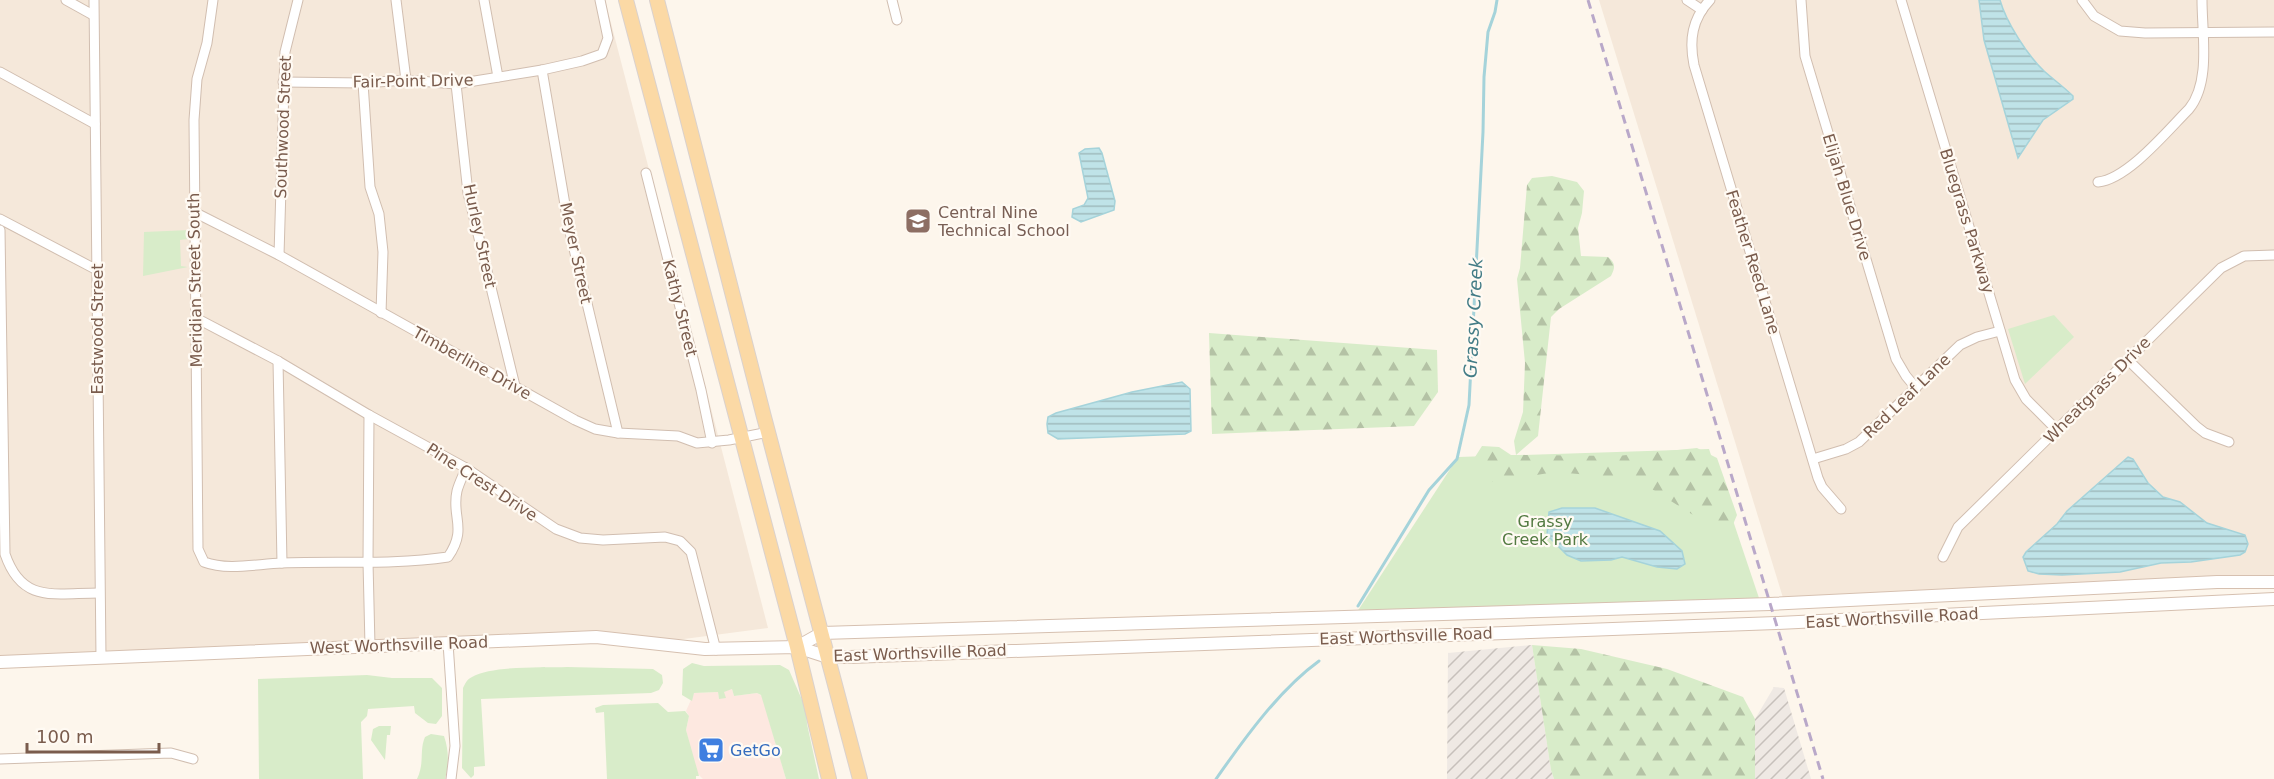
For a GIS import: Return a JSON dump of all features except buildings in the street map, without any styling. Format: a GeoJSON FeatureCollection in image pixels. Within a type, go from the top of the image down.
{"type":"FeatureCollection","features":[{"type":"Feature","properties":{"kind":"main road"},"geometry":{"type":"LineString","coordinates":[[626,0],[797,646],[829,779]]}},
{"type":"Feature","properties":{"kind":"main road"},"geometry":{"type":"LineString","coordinates":[[657,0],[860,779]]}},
{"type":"Feature","properties":{"kind":"main road","name":"East Worthsville Road"},"geometry":{"type":"LineString","coordinates":[[797,646],[822,633],[1748,605],[2217,582],[2274,582]]}},
{"type":"Feature","properties":{"kind":"main road","name":"East Worthsville Road"},"geometry":{"type":"LineString","coordinates":[[797,646],[828,657],[1776,623],[2274,599]]}},
{"type":"Feature","properties":{"kind":"main road","name":"West Worthsville Road"},"geometry":{"type":"LineString","coordinates":[[0,662],[596,637],[680,648],[716,650],[797,646]]}},
{"type":"Feature","properties":{"kind":"street"},"geometry":{"type":"LineString","coordinates":[[66,0],[93,15]]}},
{"type":"Feature","properties":{"kind":"street","name":"Eastwood Street"},"geometry":{"type":"LineString","coordinates":[[94,0],[101,657]]}},
{"type":"Feature","properties":{"kind":"street","name":"Meridian Street South"},"geometry":{"type":"LineString","coordinates":[[213,0],[207,43],[197,79],[194,120],[198,549],[204,562],[217,567],[282,563]]}},
{"type":"Feature","properties":{"kind":"street","name":"Southwood Street"},"geometry":{"type":"LineString","coordinates":[[279,255],[285,52],[298,0]]}},
{"type":"Feature","properties":{"kind":"street"},"geometry":{"type":"LineString","coordinates":[[396,0],[406,80]]}},
{"type":"Feature","properties":{"kind":"street"},"geometry":{"type":"LineString","coordinates":[[484,0],[498,77]]}},
{"type":"Feature","properties":{"kind":"street"},"geometry":{"type":"LineString","coordinates":[[542,70],[602,54],[608,38],[600,0]]}},
{"type":"Feature","properties":{"kind":"street"},"geometry":{"type":"LineString","coordinates":[[892,0],[897,20]]}},
{"type":"Feature","properties":{"kind":"street"},"geometry":{"type":"LineString","coordinates":[[1687,0],[1702,10]]}},
{"type":"Feature","properties":{"kind":"street","name":"Feather Reed Lane"},"geometry":{"type":"LineString","coordinates":[[1710,0],[1695,23],[1691,39],[1694,65],[1822,487],[1840,509]]}},
{"type":"Feature","properties":{"kind":"street","name":"Elijah Blue Drive"},"geometry":{"type":"LineString","coordinates":[[1801,0],[1805,56],[1896,359],[1905,376],[1916,388]]}},
{"type":"Feature","properties":{"kind":"street","name":"Bluegrass Parkway"},"geometry":{"type":"LineString","coordinates":[[1901,0],[2000,331],[2020,389],[2030,403],[2057,430]]}},
{"type":"Feature","properties":{"kind":"street"},"geometry":{"type":"LineString","coordinates":[[2082,0],[2094,16],[2120,31],[2274,32]]}},
{"type":"Feature","properties":{"kind":"street"},"geometry":{"type":"LineString","coordinates":[[2098,182],[2111,179],[2127,169],[2193,104],[2202,80],[2202,0]]}},
{"type":"Feature","properties":{"kind":"street","name":"Fair-Point Drive"},"geometry":{"type":"LineString","coordinates":[[283,82],[363,83],[406,80],[456,84],[542,70]]}},
{"type":"Feature","properties":{"kind":"street","name":"Meyer Street"},"geometry":{"type":"LineString","coordinates":[[542,70],[568,228],[618,433]]}},
{"type":"Feature","properties":{"kind":"street"},"geometry":{"type":"LineString","coordinates":[[0,72],[95,124]]}},
{"type":"Feature","properties":{"kind":"street"},"geometry":{"type":"LineString","coordinates":[[363,83],[370,187],[379,214],[383,252],[381,313]]}},
{"type":"Feature","properties":{"kind":"street","name":"Hurley Street"},"geometry":{"type":"LineString","coordinates":[[456,84],[468,193],[515,386]]}},
{"type":"Feature","properties":{"kind":"street","name":"Kathy Street"},"geometry":{"type":"LineString","coordinates":[[646,173],[701,390],[712,443]]}},
{"type":"Feature","properties":{"kind":"street","name":"Timberline Drive"},"geometry":{"type":"LineString","coordinates":[[194,212],[279,255],[595,429],[618,433],[678,436],[697,443],[712,443],[768,432]]}},
{"type":"Feature","properties":{"kind":"street"},"geometry":{"type":"LineString","coordinates":[[0,219],[97,270]]}},
{"type":"Feature","properties":{"kind":"street"},"geometry":{"type":"LineString","coordinates":[[0,230],[2,539],[10,568],[18,581],[27,587],[38,592],[99,593]]}},
{"type":"Feature","properties":{"kind":"street","name":"Wheatgrass Drive"},"geometry":{"type":"LineString","coordinates":[[1943,557],[1958,527],[2228,263],[2244,256],[2274,255]]}},
{"type":"Feature","properties":{"kind":"street","name":"Pine Crest Drive"},"geometry":{"type":"LineString","coordinates":[[196,318],[279,362],[466,468],[556,529],[580,538],[603,540],[665,537],[680,541],[691,552],[716,650]]}},
{"type":"Feature","properties":{"kind":"street","name":"Red Leaf Lane"},"geometry":{"type":"LineString","coordinates":[[1813,459],[1846,449],[1859,442],[1960,345],[1977,337],[2000,331]]}},
{"type":"Feature","properties":{"kind":"street"},"geometry":{"type":"LineString","coordinates":[[2128,360],[2196,426],[2205,433],[2229,442]]}},
{"type":"Feature","properties":{"kind":"street"},"geometry":{"type":"LineString","coordinates":[[279,362],[282,563],[368,562],[448,556],[457,543],[459,527],[457,493],[466,468]]}},
{"type":"Feature","properties":{"kind":"street"},"geometry":{"type":"LineString","coordinates":[[369,415],[370,646]]}},
{"type":"Feature","properties":{"kind":"street"},"geometry":{"type":"LineString","coordinates":[[448,643],[455,746],[451,779]]}},
{"type":"Feature","properties":{"kind":"street"},"geometry":{"type":"LineString","coordinates":[[0,759],[171,753],[193,759]]}},
{"type":"Feature","properties":{"kind":"shaded area"},"geometry":{"type":"Polygon","coordinates":[[[0,0],[605,0],[768,628],[684,639],[0,667],[0,0]]]}},
{"type":"Feature","properties":{"kind":"shaded area"},"geometry":{"type":"Polygon","coordinates":[[[1599,0],[2274,0],[2274,583],[1784,601],[1599,0]]]}},
{"type":"Feature","properties":{"kind":"shaded area"},"geometry":{"type":"Polygon","coordinates":[[[1532,645],[1554,779],[1447,779],[1448,653],[1532,645]]]}},
{"type":"Feature","properties":{"kind":"shaded area"},"geometry":{"type":"Polygon","coordinates":[[[1774,687],[1784,688],[1811,779],[1755,779],[1755,719],[1774,687]]]}},
{"type":"Feature","properties":{"kind":"shaded area"},"geometry":{"type":"Polygon","coordinates":[[[732,689],[734,696],[757,693],[762,696],[786,779],[703,779],[696,772],[686,730],[689,716],[686,711],[694,693],[718,692],[719,699],[724,691],[732,689]]]}},
{"type":"Feature","properties":{"kind":"green space"},"geometry":{"type":"Polygon","coordinates":[[[1552,176],[1577,182],[1584,191],[1578,228],[1581,256],[1608,257],[1614,264],[1614,268],[1611,276],[1559,309],[1551,317],[1538,436],[1516,455],[1514,441],[1523,412],[1525,363],[1517,279],[1520,268],[1527,185],[1532,178],[1552,176]]]}},
{"type":"Feature","properties":{"kind":"green space"},"geometry":{"type":"Polygon","coordinates":[[[190,230],[188,239],[180,240],[181,266],[188,267],[143,276],[144,232],[190,230]]]}},
{"type":"Feature","properties":{"kind":"green space"},"geometry":{"type":"Polygon","coordinates":[[[2054,315],[2074,337],[2025,384],[2008,329],[2054,315]]]}},
{"type":"Feature","properties":{"kind":"green space"},"geometry":{"type":"Polygon","coordinates":[[[1209,333],[1437,350],[1438,392],[1414,426],[1212,434],[1209,333]]]}},
{"type":"Feature","properties":{"kind":"green space"},"geometry":{"type":"Polygon","coordinates":[[[1482,446],[1499,447],[1511,455],[1617,456],[1697,448],[1717,458],[1737,515],[1729,534],[1701,520],[1636,479],[1555,472],[1486,483],[1475,457],[1482,446]]]}},
{"type":"Feature","properties":{"kind":"green space","name":"Grassy Creek Park"},"geometry":{"type":"Polygon","coordinates":[[[1709,449],[1759,598],[1357,612],[1458,457],[1709,449]]]}},
{"type":"Feature","properties":{"kind":"green space"},"geometry":{"type":"Polygon","coordinates":[[[1532,645],[1581,649],[1667,669],[1743,697],[1755,719],[1755,779],[1554,779],[1532,645]]]}},
{"type":"Feature","properties":{"kind":"green space"},"geometry":{"type":"Polygon","coordinates":[[[692,663],[704,666],[780,665],[789,670],[806,709],[819,779],[786,779],[761,695],[757,693],[734,696],[732,689],[724,692],[726,698],[719,699],[718,692],[694,693],[692,701],[682,695],[683,669],[692,663]]]}},
{"type":"Feature","properties":{"kind":"green space"},"geometry":{"type":"Polygon","coordinates":[[[567,667],[653,669],[662,675],[663,683],[659,690],[651,693],[481,699],[485,766],[474,767],[474,775],[471,778],[462,768],[463,688],[467,680],[481,673],[492,671],[567,667]]]}},
{"type":"Feature","properties":{"kind":"green space"},"geometry":{"type":"Polygon","coordinates":[[[367,675],[392,678],[432,678],[442,688],[442,716],[436,724],[428,723],[415,713],[414,706],[368,709],[367,716],[361,722],[363,779],[259,779],[258,679],[367,675]]]}},
{"type":"Feature","properties":{"kind":"green space"},"geometry":{"type":"Polygon","coordinates":[[[658,703],[668,712],[685,711],[689,716],[686,730],[699,776],[696,776],[696,779],[607,779],[604,712],[596,713],[595,708],[603,705],[658,703]]]}},
{"type":"Feature","properties":{"kind":"green space"},"geometry":{"type":"Polygon","coordinates":[[[379,726],[391,726],[390,735],[387,735],[385,760],[371,740],[373,729],[379,726]]]}},
{"type":"Feature","properties":{"kind":"green space"},"geometry":{"type":"Polygon","coordinates":[[[431,734],[444,736],[448,758],[445,779],[417,779],[421,767],[423,742],[425,737],[431,734]]]}},
{"type":"Feature","properties":{"kind":"water"},"geometry":{"type":"Polygon","coordinates":[[[1979,0],[2000,0],[2012,28],[2031,57],[2073,96],[2073,99],[2043,120],[2018,158],[1984,40],[1979,0]]]}},
{"type":"Feature","properties":{"kind":"water"},"geometry":{"type":"Polygon","coordinates":[[[1099,148],[1115,201],[1114,210],[1081,222],[1072,217],[1073,209],[1084,205],[1088,198],[1079,153],[1085,149],[1099,148]]]}},
{"type":"Feature","properties":{"kind":"water"},"geometry":{"type":"Polygon","coordinates":[[[1182,382],[1190,389],[1191,431],[1185,434],[1058,439],[1048,433],[1048,417],[1056,413],[1132,392],[1182,382]]]}},
{"type":"Feature","properties":{"kind":"water"},"geometry":{"type":"Polygon","coordinates":[[[2128,457],[2133,459],[2148,483],[2163,497],[2180,502],[2207,523],[2245,535],[2248,544],[2245,552],[2240,555],[2191,562],[2161,563],[2120,572],[2062,575],[2028,571],[2023,557],[2026,552],[2057,524],[2067,511],[2128,457]]]}},
{"type":"Feature","properties":{"kind":"water"},"geometry":{"type":"Polygon","coordinates":[[[1562,508],[1595,508],[1660,531],[1682,551],[1685,564],[1677,569],[1657,567],[1622,557],[1611,560],[1581,561],[1567,555],[1547,535],[1549,512],[1562,508]]]}},
{"type":"Feature","properties":{"kind":"waterway","name":"Grassy Creek"},"geometry":{"type":"LineString","coordinates":[[1358,606],[1429,490],[1457,459],[1469,405],[1484,77],[1488,32],[1497,0]]}},
{"type":"Feature","properties":{"kind":"waterway","name":"Grassy Creek"},"geometry":{"type":"LineString","coordinates":[[1216,779],[1276,701],[1319,661]]}},
{"type":"Feature","properties":{"kind":"railway"},"geometry":{"type":"LineString","coordinates":[[1588,0],[1823,779]]}},
{"type":"Feature","properties":{"kind":"place","name":"Central Nine Technical School"},"geometry":{"type":"Point","coordinates":[918,221]}},
{"type":"Feature","properties":{"kind":"place","name":"GetGo"},"geometry":{"type":"Point","coordinates":[711,750]}}]}
